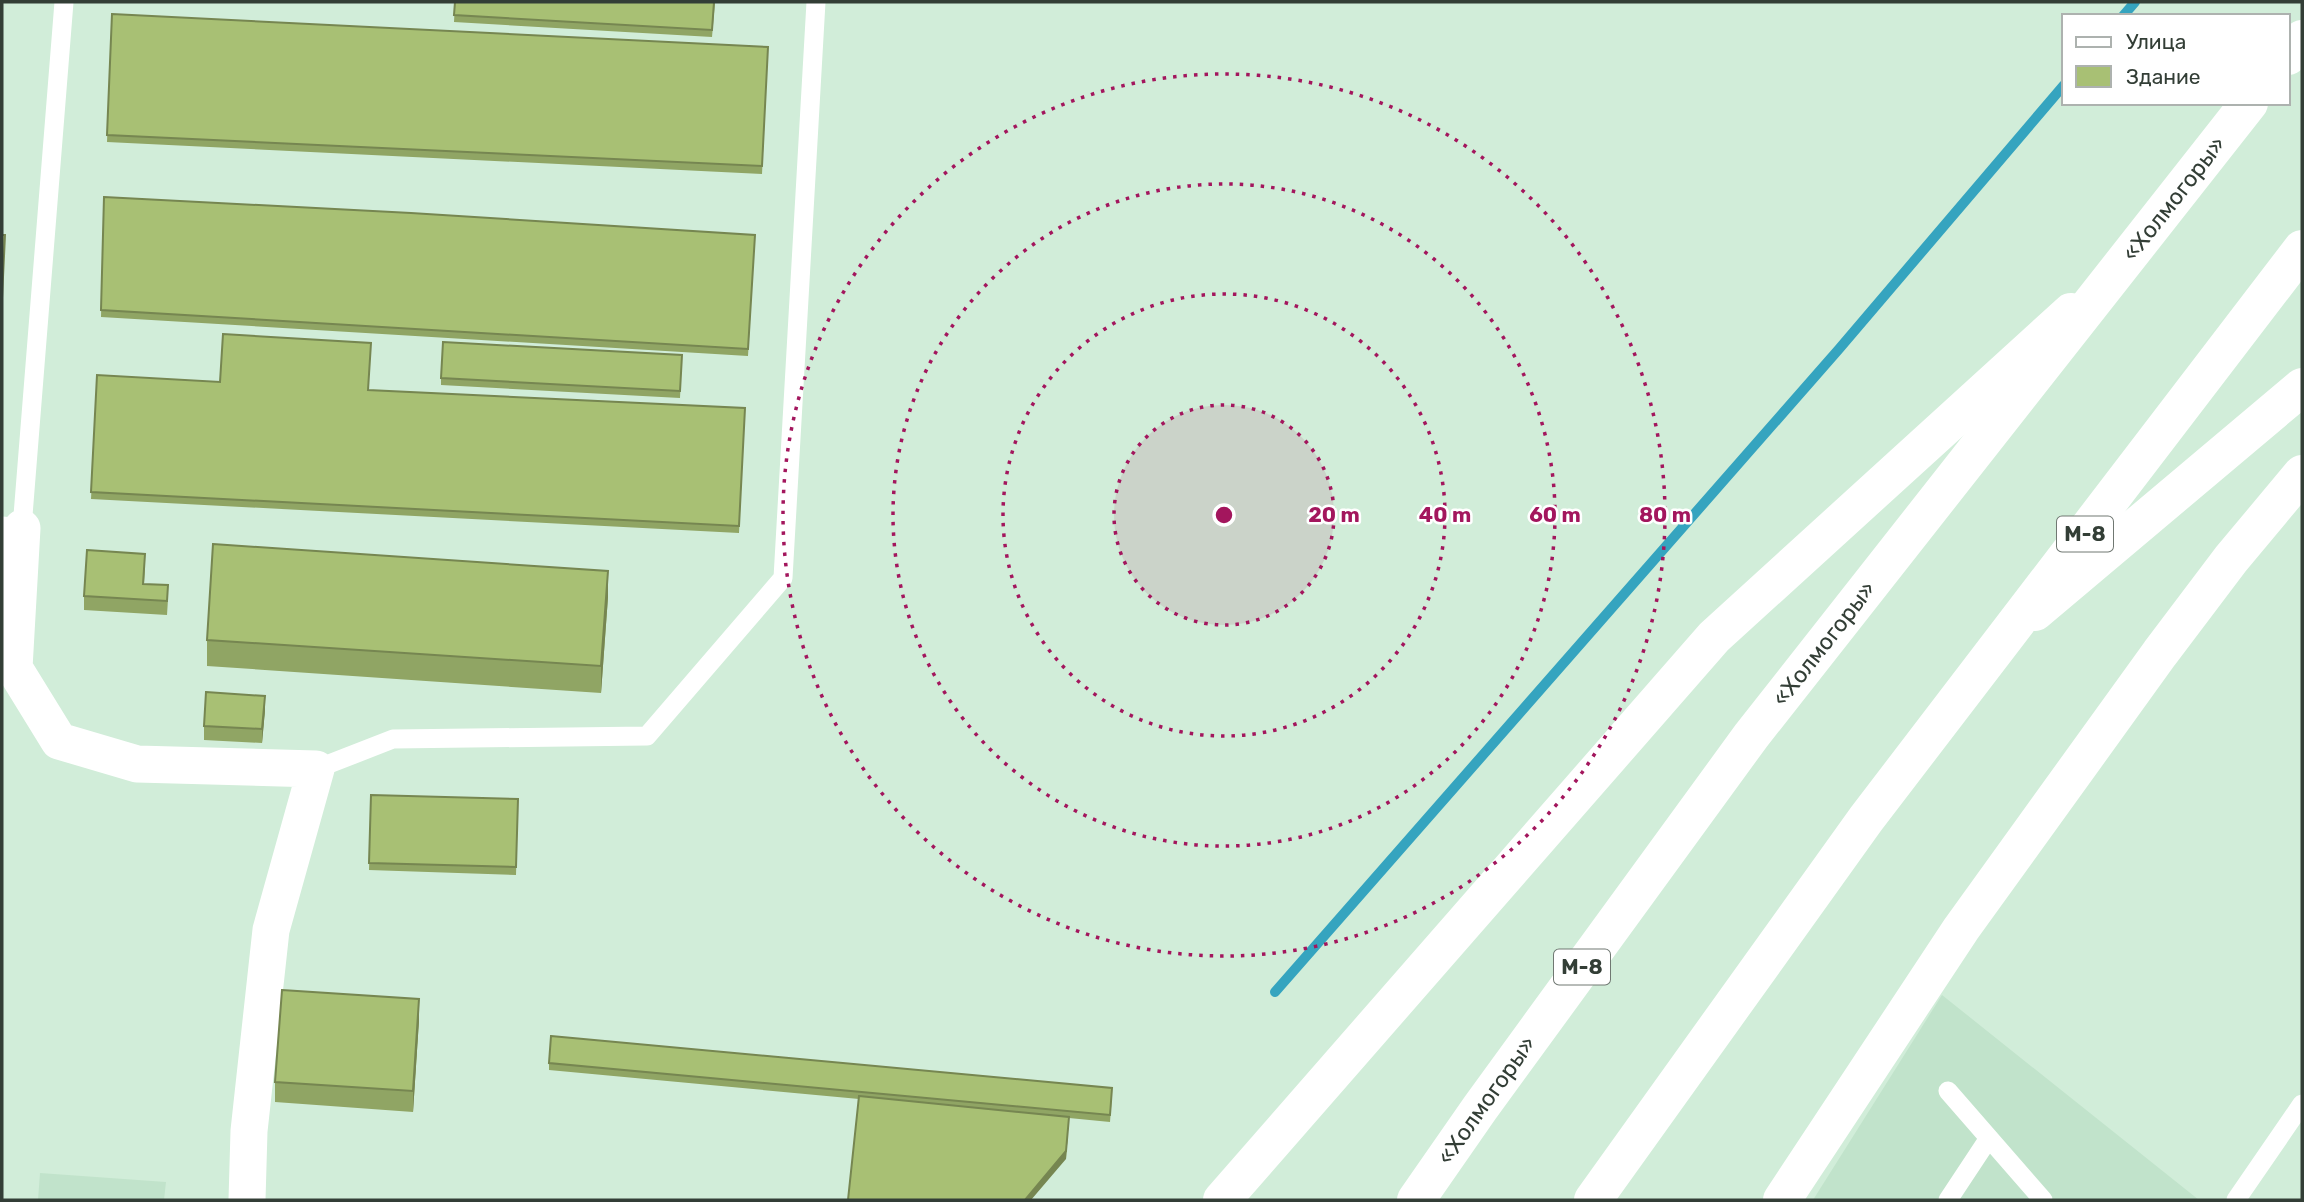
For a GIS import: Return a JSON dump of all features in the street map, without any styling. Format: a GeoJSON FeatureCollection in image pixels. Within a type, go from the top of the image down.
{"type":"FeatureCollection","features":[{"type":"Feature","properties":{"kind":"main road"},"geometry":{"type":"LineString","coordinates":[[2290,54],[2302,40]]}},
{"type":"Feature","properties":{"kind":"main road","name":"«Холмогоры»"},"geometry":{"type":"LineString","coordinates":[[1416,1200],[1751,736],[2247,105]]}},
{"type":"Feature","properties":{"kind":"main road","name":"М-8"},"geometry":{"type":"LineString","coordinates":[[1593,1200],[1866,819],[2302,249]]}},
{"type":"Feature","properties":{"kind":"main road"},"geometry":{"type":"LineString","coordinates":[[1222,1200],[1714,637],[2124,263]]}},
{"type":"Feature","properties":{"kind":"main road"},"geometry":{"type":"LineString","coordinates":[[2009,634],[2302,387]]}},
{"type":"Feature","properties":{"kind":"main road"},"geometry":{"type":"LineString","coordinates":[[1782,1200],[1969,918],[2176,632],[2231,559],[2302,474]]}},
{"type":"Feature","properties":{"kind":"street"},"geometry":{"type":"LineString","coordinates":[[12,527],[14,668],[59,741],[137,764],[316,769],[271,930],[249,1130],[247,1200]]}},
{"type":"Feature","properties":{"kind":"lane"},"geometry":{"type":"LineString","coordinates":[[12,527],[64,2]]}},
{"type":"Feature","properties":{"kind":"lane"},"geometry":{"type":"LineString","coordinates":[[316,769],[393,739],[647,736],[783,578],[816,2]]}},
{"type":"Feature","properties":{"kind":"lane"},"geometry":{"type":"LineString","coordinates":[[1948,1091],[2043,1200]]}},
{"type":"Feature","properties":{"kind":"lane"},"geometry":{"type":"LineString","coordinates":[[2236,1200],[2302,1104]]}},
{"type":"Feature","properties":{"kind":"lane"},"geometry":{"type":"LineString","coordinates":[[1948,1200],[1989,1138]]}},
{"type":"Feature","properties":{"kind":"shaded area"},"geometry":{"type":"Polygon","coordinates":[[[1942,995],[2199,1200],[1813,1200],[1942,995]]]}},
{"type":"Feature","properties":{"kind":"shaded area"},"geometry":{"type":"Polygon","coordinates":[[[40,1173],[166,1182],[164,1200],[38,1200],[40,1173]]]}},
{"type":"Feature","properties":{"kind":"building"},"geometry":{"type":"Polygon","coordinates":[[[455,2],[714,2],[712,30],[454,15],[455,2]]]}},
{"type":"Feature","properties":{"kind":"building"},"geometry":{"type":"Polygon","coordinates":[[[112,14],[768,47],[762,166],[107,135],[112,14]]]}},
{"type":"Feature","properties":{"kind":"building"},"geometry":{"type":"Polygon","coordinates":[[[104,197],[755,235],[748,349],[101,310],[104,197]]]}},
{"type":"Feature","properties":{"kind":"building"},"geometry":{"type":"Polygon","coordinates":[[[2,235],[5,235],[2,298],[2,235]]]}},
{"type":"Feature","properties":{"kind":"building"},"geometry":{"type":"Polygon","coordinates":[[[223,334],[371,343],[368,390],[745,408],[739,526],[91,492],[97,375],[220,382],[223,334]]]}},
{"type":"Feature","properties":{"kind":"building"},"geometry":{"type":"Polygon","coordinates":[[[443,342],[682,355],[680,391],[441,378],[443,342]]]}},
{"type":"Feature","properties":{"kind":"building"},"geometry":{"type":"Polygon","coordinates":[[[213,544],[608,571],[601,666],[207,640],[213,544]]]}},
{"type":"Feature","properties":{"kind":"building"},"geometry":{"type":"Polygon","coordinates":[[[87,550],[145,554],[143,584],[168,585],[167,601],[84,596],[87,550]]]}},
{"type":"Feature","properties":{"kind":"building"},"geometry":{"type":"Polygon","coordinates":[[[206,692],[265,696],[262,729],[204,726],[206,692]]]}},
{"type":"Feature","properties":{"kind":"building"},"geometry":{"type":"Polygon","coordinates":[[[371,795],[518,799],[516,867],[369,863],[371,795]]]}},
{"type":"Feature","properties":{"kind":"building"},"geometry":{"type":"Polygon","coordinates":[[[282,990],[419,999],[413,1091],[275,1082],[282,990]]]}},
{"type":"Feature","properties":{"kind":"building"},"geometry":{"type":"Polygon","coordinates":[[[551,1036],[1112,1088],[1110,1115],[549,1063],[551,1036]]]}},
{"type":"Feature","properties":{"kind":"building"},"geometry":{"type":"Polygon","coordinates":[[[859,1096],[1069,1117],[1066,1151],[1025,1200],[848,1200],[859,1096]]]}},
{"type":"Feature","properties":{"kind":"waterway"},"geometry":{"type":"LineString","coordinates":[[2125,14],[2135,2]]}},
{"type":"Feature","properties":{"kind":"waterway"},"geometry":{"type":"LineString","coordinates":[[1275,992],[1839,349],[2062,87]]}}]}
